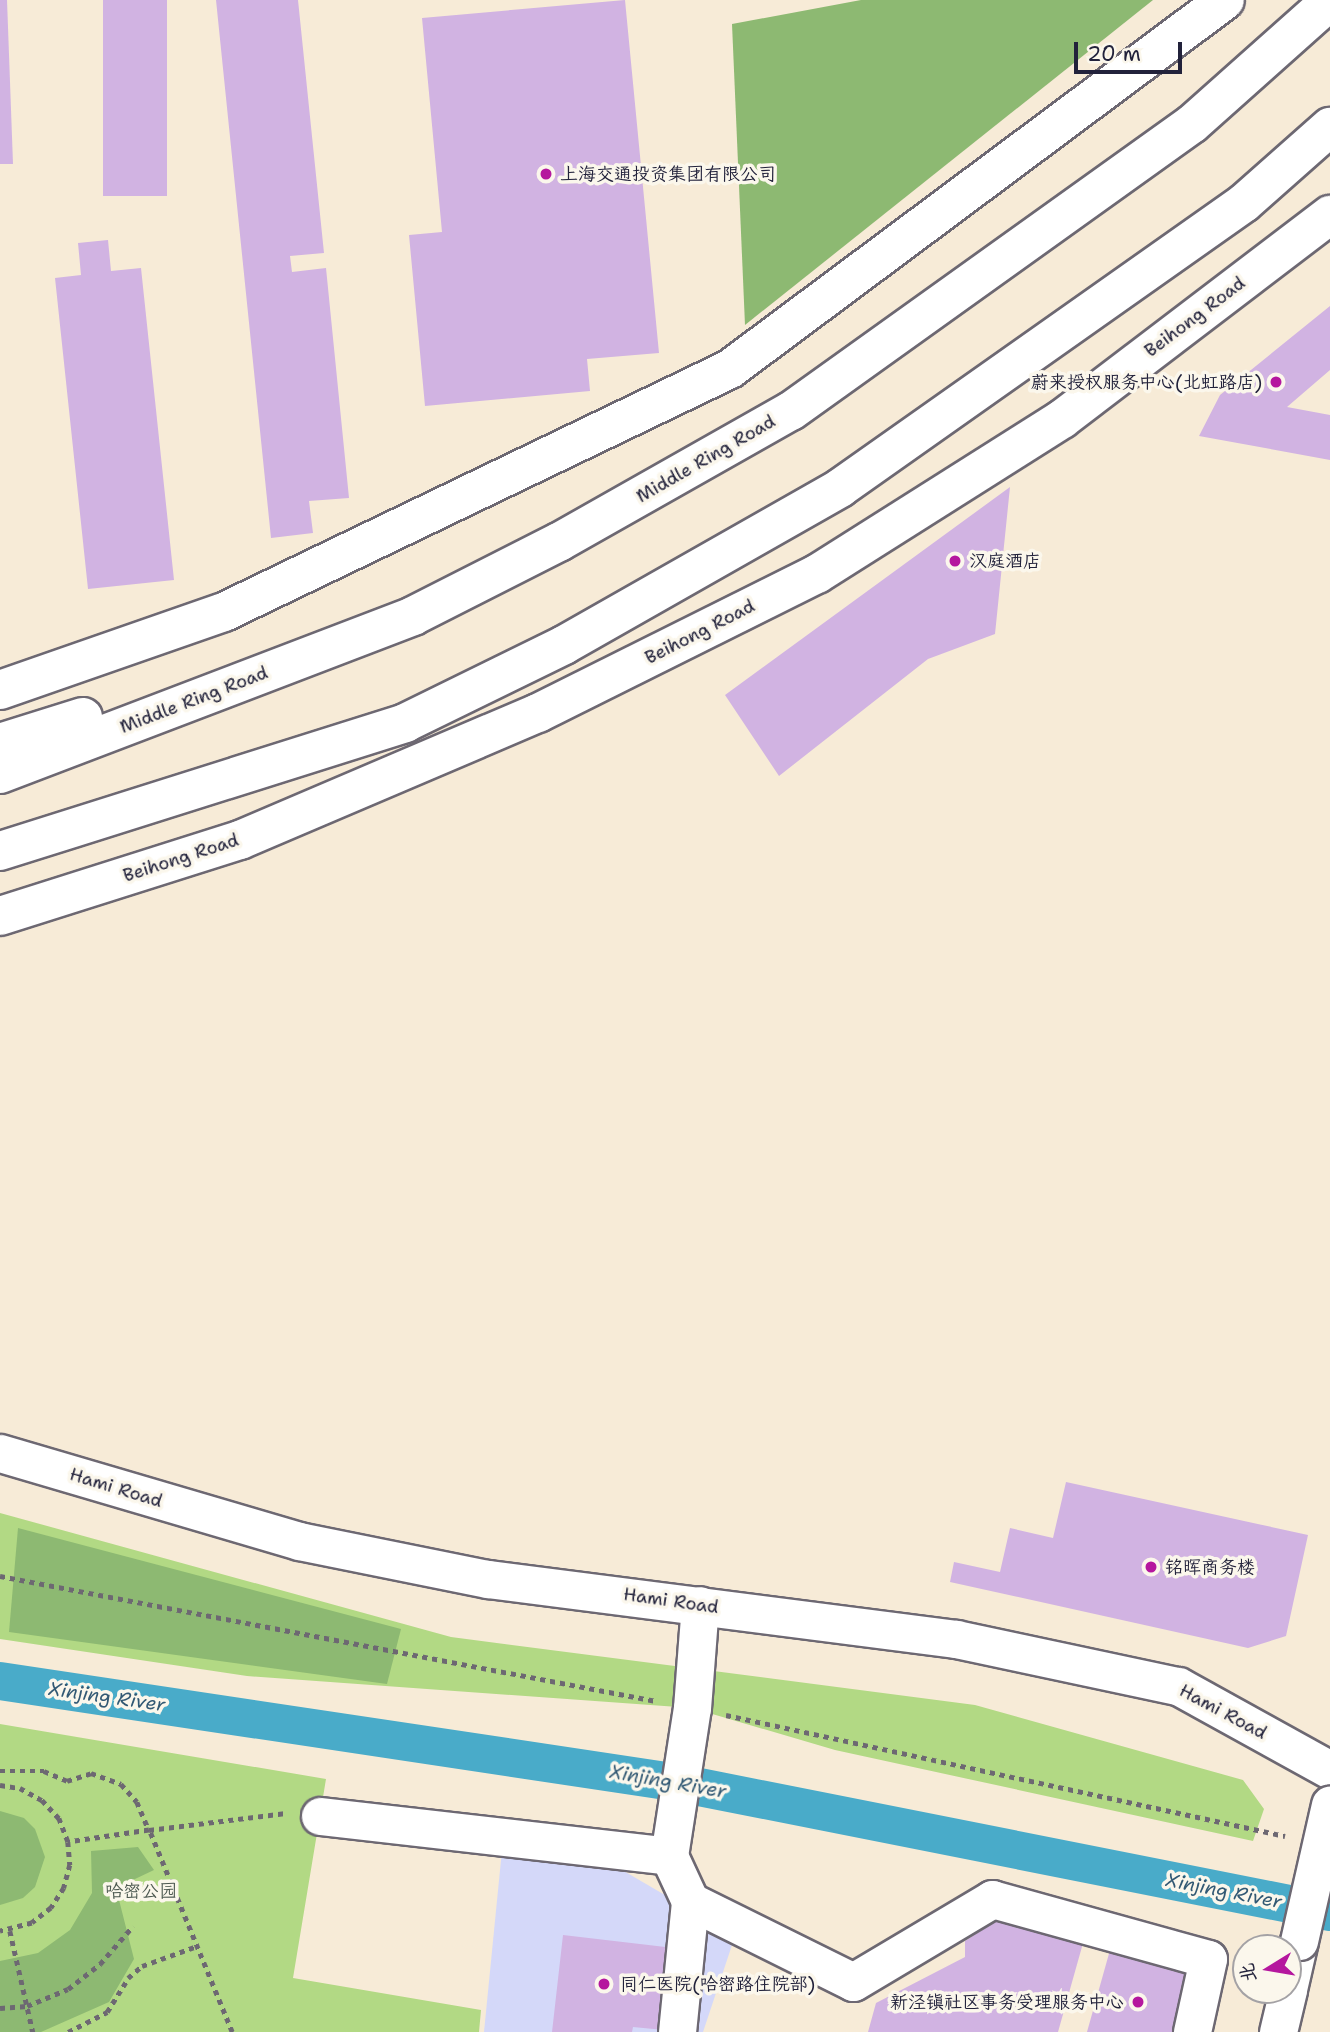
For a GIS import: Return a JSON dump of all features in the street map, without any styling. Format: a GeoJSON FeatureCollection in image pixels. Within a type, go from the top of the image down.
{"type":"FeatureCollection","features":[{"type":"Feature","properties":{"kind":"main road"},"geometry":{"type":"LineString","coordinates":[[0,690],[225,612],[730,369],[1226,0]]}},
{"type":"Feature","properties":{"kind":"main road","name":"Middle Ring Road"},"geometry":{"type":"LineString","coordinates":[[0,774],[413,616],[559,542],[791,411],[1192,124],[1330,1]]}},
{"type":"Feature","properties":{"kind":"main road"},"geometry":{"type":"LineString","coordinates":[[0,851],[405,723],[564,645],[840,488],[1244,203],[1330,127]]}},
{"type":"Feature","properties":{"kind":"main road","name":"Beihong Road"},"geometry":{"type":"LineString","coordinates":[[0,916],[240,840],[538,713],[817,574],[1062,419],[1330,215]]}},
{"type":"Feature","properties":{"kind":"main road"},"geometry":{"type":"LineString","coordinates":[[0,743],[413,616]]}},
{"type":"Feature","properties":{"kind":"street","name":"Hami Road"},"geometry":{"type":"LineString","coordinates":[[0,1453],[299,1541],[488,1578],[956,1639],[1178,1686],[1330,1770]]}},
{"type":"Feature","properties":{"kind":"street"},"geometry":{"type":"LineString","coordinates":[[677,2032],[690,1901],[669,1856],[692,1708],[700,1605]]}},
{"type":"Feature","properties":{"kind":"street"},"geometry":{"type":"LineString","coordinates":[[1301,1934],[1330,1804]]}},
{"type":"Feature","properties":{"kind":"street"},"geometry":{"type":"LineString","coordinates":[[320,1816],[669,1856]]}},
{"type":"Feature","properties":{"kind":"street"},"geometry":{"type":"LineString","coordinates":[[690,1901],[853,1982],[992,1899],[1208,1959],[1192,2032]]}},
{"type":"Feature","properties":{"kind":"street"},"geometry":{"type":"LineString","coordinates":[[1278,2032],[1285,2004]]}},
{"type":"Feature","properties":{"kind":"path"},"geometry":{"type":"LineString","coordinates":[[0,1771],[44,1771],[67,1781],[91,1773],[121,1784],[137,1802],[232,2032]]}},
{"type":"Feature","properties":{"kind":"path"},"geometry":{"type":"LineString","coordinates":[[0,1785],[20,1788],[42,1800],[59,1818],[68,1842],[70,1865],[51,1908],[32,1923],[10,1931],[0,1931]]}},
{"type":"Feature","properties":{"kind":"path"},"geometry":{"type":"LineString","coordinates":[[68,1842],[282,1813],[320,1816]]}},
{"type":"Feature","properties":{"kind":"path"},"geometry":{"type":"LineString","coordinates":[[0,2008],[27,2006],[79,1980],[100,1964],[133,1926]]}},
{"type":"Feature","properties":{"kind":"path"},"geometry":{"type":"LineString","coordinates":[[10,1931],[33,2032]]}},
{"type":"Feature","properties":{"kind":"path"},"geometry":{"type":"LineString","coordinates":[[68,2032],[107,2012],[128,1978],[142,1966],[197,1946]]}},
{"type":"Feature","properties":{"kind":"shaded area","name":"同仁医院(哈密路住院部)"},"geometry":{"type":"Polygon","coordinates":[[[502,1850],[617,1867],[735,1936],[703,2032],[484,2032],[502,1850]]]}},
{"type":"Feature","properties":{"kind":"green space"},"geometry":{"type":"Polygon","coordinates":[[[861,0],[1153,0],[745,325],[732,24],[861,0]]]}},
{"type":"Feature","properties":{"kind":"green space"},"geometry":{"type":"Polygon","coordinates":[[[0,1513],[451,1637],[975,1705],[1243,1780],[1264,1809],[1253,1841],[835,1750],[692,1708],[247,1676],[0,1639],[0,1513]]]}},
{"type":"Feature","properties":{"kind":"green space"},"geometry":{"type":"Polygon","coordinates":[[[18,1528],[401,1629],[387,1684],[9,1632],[18,1528]]]}},
{"type":"Feature","properties":{"kind":"green space","name":"哈密公园"},"geometry":{"type":"Polygon","coordinates":[[[0,1724],[326,1779],[293,1978],[481,2010],[479,2032],[0,2032],[0,1724]]]}},
{"type":"Feature","properties":{"kind":"green space"},"geometry":{"type":"Polygon","coordinates":[[[0,1811],[24,1818],[35,1829],[45,1857],[35,1887],[23,1898],[0,1905],[0,1811]]]}},
{"type":"Feature","properties":{"kind":"green space"},"geometry":{"type":"Polygon","coordinates":[[[138,1847],[154,1870],[116,1888],[134,1959],[109,2002],[41,2032],[0,2032],[0,1961],[38,1953],[70,1930],[92,1893],[91,1851],[138,1847]]]}},
{"type":"Feature","properties":{"kind":"building"},"geometry":{"type":"Polygon","coordinates":[[[0,0],[7,0],[13,164],[0,164],[0,0]]]}},
{"type":"Feature","properties":{"kind":"building"},"geometry":{"type":"Polygon","coordinates":[[[103,0],[167,0],[167,196],[103,196],[103,0]]]}},
{"type":"Feature","properties":{"kind":"building"},"geometry":{"type":"Polygon","coordinates":[[[216,0],[298,0],[324,253],[290,256],[292,272],[326,268],[349,498],[309,501],[313,533],[271,538],[216,0]]]}},
{"type":"Feature","properties":{"kind":"building"},"geometry":{"type":"Polygon","coordinates":[[[625,0],[659,353],[587,359],[590,391],[425,406],[409,235],[442,232],[422,18],[625,0]]]}},
{"type":"Feature","properties":{"kind":"building"},"geometry":{"type":"Polygon","coordinates":[[[108,240],[111,271],[141,268],[174,580],[88,589],[55,278],[81,275],[78,243],[108,240]]]}},
{"type":"Feature","properties":{"kind":"building","name":"蔚来授权服务中心(北虹路店)"},"geometry":{"type":"Polygon","coordinates":[[[1330,306],[1330,370],[1287,407],[1330,415],[1330,460],[1199,436],[1220,395],[1330,306]]]}},
{"type":"Feature","properties":{"kind":"building","name":"汉庭酒店"},"geometry":{"type":"Polygon","coordinates":[[[1010,487],[995,634],[928,659],[779,776],[725,695],[1010,487]]]}},
{"type":"Feature","properties":{"kind":"building","name":"铭晖商务楼"},"geometry":{"type":"Polygon","coordinates":[[[1066,1482],[1308,1535],[1286,1636],[1248,1648],[950,1582],[954,1562],[1000,1572],[1010,1528],[1053,1538],[1066,1482]]]}},
{"type":"Feature","properties":{"kind":"building"},"geometry":{"type":"Polygon","coordinates":[[[1007,1914],[1085,1936],[1058,2032],[868,2032],[876,2003],[965,1957],[965,1941],[1007,1914]]]}},
{"type":"Feature","properties":{"kind":"building"},"geometry":{"type":"Polygon","coordinates":[[[563,1935],[674,1948],[664,2030],[633,2027],[632,2032],[552,2032],[563,1935]]]}},
{"type":"Feature","properties":{"kind":"building","name":"新泾镇社区事务受理服务中心"},"geometry":{"type":"Polygon","coordinates":[[[1110,1950],[1189,1971],[1172,2032],[1087,2032],[1110,1950]]]}},
{"type":"Feature","properties":{"kind":"waterway","name":"Xinjing River"},"geometry":{"type":"LineString","coordinates":[[0,1681],[679,1783],[1330,1912]]}},
{"type":"Feature","properties":{"kind":"place","name":"上海交通投资集团有限公司"},"geometry":{"type":"Point","coordinates":[546,174]}},
{"type":"Feature","properties":{"kind":"place","name":"蔚来授权服务中心(北虹路店)"},"geometry":{"type":"Point","coordinates":[1276,382]}},
{"type":"Feature","properties":{"kind":"place","name":"汉庭酒店"},"geometry":{"type":"Point","coordinates":[955,561]}},
{"type":"Feature","properties":{"kind":"place","name":"铭晖商务楼"},"geometry":{"type":"Point","coordinates":[1151,1567]}},
{"type":"Feature","properties":{"kind":"place","name":"同仁医院(哈密路住院部)"},"geometry":{"type":"Point","coordinates":[604,1984]}},
{"type":"Feature","properties":{"kind":"place","name":"新泾镇社区事务受理服务中心"},"geometry":{"type":"Point","coordinates":[1138,2002]}}]}
